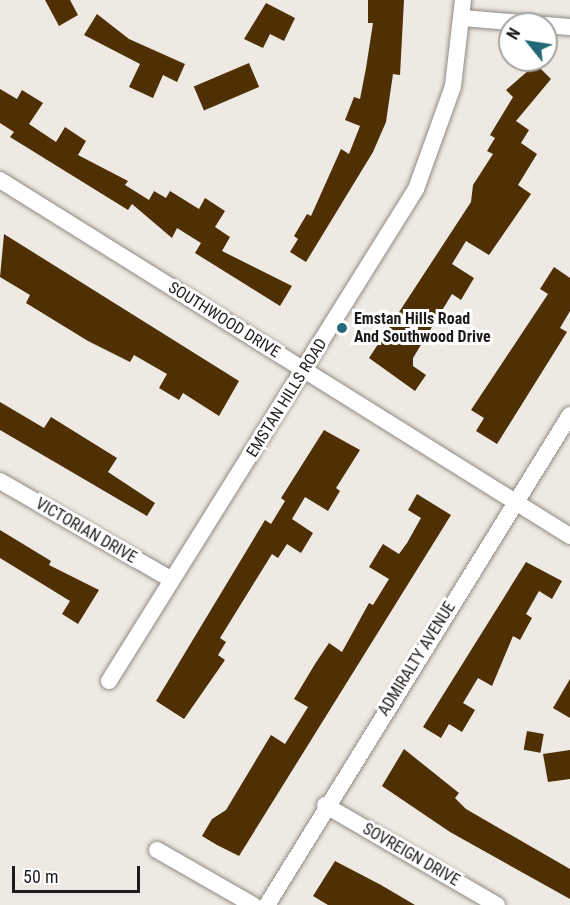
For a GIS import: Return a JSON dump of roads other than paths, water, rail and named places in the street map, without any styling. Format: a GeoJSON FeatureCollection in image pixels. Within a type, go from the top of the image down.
{"type":"FeatureCollection","features":[{"type":"Feature","properties":{"kind":"street","name":"EMSTAN HILLS ROAD"},"geometry":{"type":"LineString","coordinates":[[109,681],[304,371],[428,164],[453,86],[463,0]]}},
{"type":"Feature","properties":{"kind":"street"},"geometry":{"type":"LineString","coordinates":[[462,18],[570,27]]}},
{"type":"Feature","properties":{"kind":"street","name":"SOUTHWOOD DRIVE"},"geometry":{"type":"LineString","coordinates":[[0,180],[514,504],[570,536]]}},
{"type":"Feature","properties":{"kind":"street","name":"ADMIRALTY AVENUE"},"geometry":{"type":"LineString","coordinates":[[267,905],[325,806],[570,415]]}},
{"type":"Feature","properties":{"kind":"street","name":"VICTORIAN DRIVE"},"geometry":{"type":"LineString","coordinates":[[0,481],[172,580]]}},
{"type":"Feature","properties":{"kind":"street","name":"SOVREIGN DRIVE"},"geometry":{"type":"LineString","coordinates":[[325,806],[497,905]]}},
{"type":"Feature","properties":{"kind":"street"},"geometry":{"type":"LineString","coordinates":[[157,850],[253,905]]}},
{"type":"Feature","properties":{"kind":"place","name":"Emstan Hills Road And Southwood Drive"},"geometry":{"type":"Point","coordinates":[342,328]}}]}
